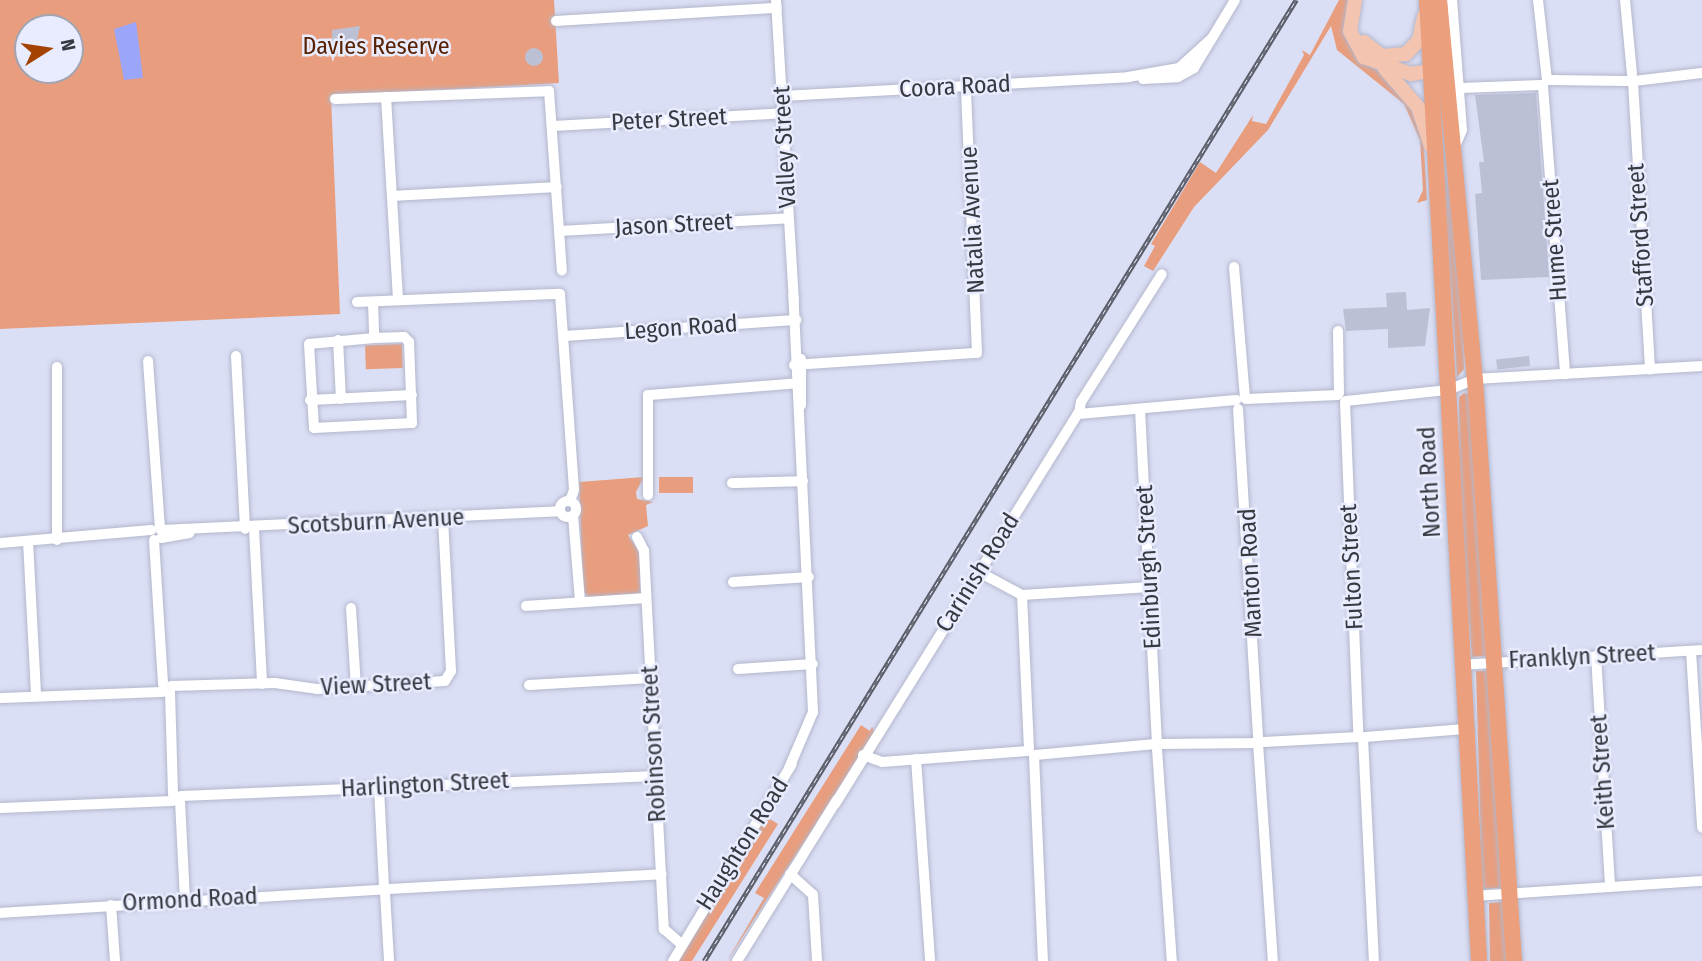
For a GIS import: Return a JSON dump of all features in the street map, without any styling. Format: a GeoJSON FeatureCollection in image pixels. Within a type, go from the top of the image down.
{"type":"FeatureCollection","features":[{"type":"Feature","properties":{"kind":"highway","name":"North Road"},"geometry":{"type":"LineString","coordinates":[[1427,0],[1479,961]]}},
{"type":"Feature","properties":{"kind":"highway"},"geometry":{"type":"LineString","coordinates":[[1439,0],[1475,379],[1514,961]]}},
{"type":"Feature","properties":{"kind":"main road"},"geometry":{"type":"LineString","coordinates":[[1354,0],[1352,40],[1364,57],[1384,68],[1418,107],[1434,158]]}},
{"type":"Feature","properties":{"kind":"main road"},"geometry":{"type":"LineString","coordinates":[[1363,0],[1359,19],[1363,41],[1389,58],[1406,54],[1418,43],[1427,0]]}},
{"type":"Feature","properties":{"kind":"main road"},"geometry":{"type":"LineString","coordinates":[[1384,68],[1429,71],[1441,40]]}},
{"type":"Feature","properties":{"kind":"street","name":"Coora Road"},"geometry":{"type":"LineString","coordinates":[[782,96],[1181,72],[1211,39],[1235,0]]}},
{"type":"Feature","properties":{"kind":"street"},"geometry":{"type":"LineString","coordinates":[[1452,0],[1462,130],[1454,149]]}},
{"type":"Feature","properties":{"kind":"street","name":"Hume Street"},"geometry":{"type":"LineString","coordinates":[[1538,0],[1565,374]]}},
{"type":"Feature","properties":{"kind":"street","name":"Stafford Street"},"geometry":{"type":"LineString","coordinates":[[1625,0],[1650,369]]}},
{"type":"Feature","properties":{"kind":"street"},"geometry":{"type":"LineString","coordinates":[[556,21],[777,4]]}},
{"type":"Feature","properties":{"kind":"street","name":"Valley Street"},"geometry":{"type":"LineString","coordinates":[[777,4],[816,718]]}},
{"type":"Feature","properties":{"kind":"street"},"geometry":{"type":"LineString","coordinates":[[1441,40],[1456,53]]}},
{"type":"Feature","properties":{"kind":"street"},"geometry":{"type":"LineString","coordinates":[[1459,88],[1700,74]]}},
{"type":"Feature","properties":{"kind":"street","name":"Natalia Avenue"},"geometry":{"type":"LineString","coordinates":[[798,365],[977,352],[966,86]]}},
{"type":"Feature","properties":{"kind":"street"},"geometry":{"type":"LineString","coordinates":[[335,99],[541,88],[552,98],[562,271]]}},
{"type":"Feature","properties":{"kind":"street"},"geometry":{"type":"LineString","coordinates":[[386,97],[398,300]]}},
{"type":"Feature","properties":{"kind":"street","name":"Peter Street"},"geometry":{"type":"LineString","coordinates":[[554,126],[783,113]]}},
{"type":"Feature","properties":{"kind":"street"},"geometry":{"type":"LineString","coordinates":[[392,196],[557,187]]}},
{"type":"Feature","properties":{"kind":"street","name":"Jason Street"},"geometry":{"type":"LineString","coordinates":[[560,231],[789,218]]}},
{"type":"Feature","properties":{"kind":"street","name":"Manton Road"},"geometry":{"type":"LineString","coordinates":[[1234,267],[1273,961]]}},
{"type":"Feature","properties":{"kind":"street","name":"Carinish Road"},"geometry":{"type":"LineString","coordinates":[[737,961],[979,572],[1085,413],[1093,389],[1162,274]]}},
{"type":"Feature","properties":{"kind":"street"},"geometry":{"type":"LineString","coordinates":[[357,302],[552,292],[560,294],[564,305],[574,490],[570,501],[560,511],[573,516]]}},
{"type":"Feature","properties":{"kind":"street"},"geometry":{"type":"LineString","coordinates":[[373,302],[374,338]]}},
{"type":"Feature","properties":{"kind":"street","name":"Legon Road"},"geometry":{"type":"LineString","coordinates":[[566,336],[794,320]]}},
{"type":"Feature","properties":{"kind":"street","name":"Fulton Street"},"geometry":{"type":"LineString","coordinates":[[1338,331],[1374,961]]}},
{"type":"Feature","properties":{"kind":"street"},"geometry":{"type":"LineString","coordinates":[[408,339],[412,395],[409,426],[318,430],[312,424],[309,344],[338,340],[408,339]]}},
{"type":"Feature","properties":{"kind":"street"},"geometry":{"type":"LineString","coordinates":[[338,340],[341,398]]}},
{"type":"Feature","properties":{"kind":"street"},"geometry":{"type":"LineString","coordinates":[[236,356],[262,684]]}},
{"type":"Feature","properties":{"kind":"street"},"geometry":{"type":"LineString","coordinates":[[148,361],[164,670],[180,816],[185,900]]}},
{"type":"Feature","properties":{"kind":"street"},"geometry":{"type":"LineString","coordinates":[[1085,413],[1448,390],[1475,379],[1702,366]]}},
{"type":"Feature","properties":{"kind":"street"},"geometry":{"type":"LineString","coordinates":[[57,367],[57,540]]}},
{"type":"Feature","properties":{"kind":"street"},"geometry":{"type":"LineString","coordinates":[[647,496],[648,396],[798,383]]}},
{"type":"Feature","properties":{"kind":"street"},"geometry":{"type":"LineString","coordinates":[[310,400],[412,395]]}},
{"type":"Feature","properties":{"kind":"street","name":"Edinburgh Street"},"geometry":{"type":"LineString","coordinates":[[1140,409],[1172,961]]}},
{"type":"Feature","properties":{"kind":"street"},"geometry":{"type":"LineString","coordinates":[[732,483],[803,481]]}},
{"type":"Feature","properties":{"kind":"street"},"geometry":{"type":"LineString","coordinates":[[570,501],[576,507],[573,516],[580,602]]}},
{"type":"Feature","properties":{"kind":"street","name":"Scotsburn Avenue"},"geometry":{"type":"LineString","coordinates":[[0,543],[560,511]]}},
{"type":"Feature","properties":{"kind":"street","name":"View Street"},"geometry":{"type":"LineString","coordinates":[[0,698],[262,684],[356,687],[441,683],[449,677],[443,519]]}},
{"type":"Feature","properties":{"kind":"street","name":"Robinson Street"},"geometry":{"type":"LineString","coordinates":[[637,535],[644,551],[665,932],[679,942]]}},
{"type":"Feature","properties":{"kind":"street"},"geometry":{"type":"LineString","coordinates":[[28,541],[36,696]]}},
{"type":"Feature","properties":{"kind":"street"},"geometry":{"type":"LineString","coordinates":[[979,572],[1022,595],[1150,587]]}},
{"type":"Feature","properties":{"kind":"street"},"geometry":{"type":"LineString","coordinates":[[733,582],[809,577]]}},
{"type":"Feature","properties":{"kind":"street"},"geometry":{"type":"LineString","coordinates":[[1022,595],[1043,961]]}},
{"type":"Feature","properties":{"kind":"street"},"geometry":{"type":"LineString","coordinates":[[526,606],[646,598]]}},
{"type":"Feature","properties":{"kind":"street"},"geometry":{"type":"LineString","coordinates":[[351,608],[356,687]]}},
{"type":"Feature","properties":{"kind":"street"},"geometry":{"type":"LineString","coordinates":[[1697,651],[1702,828]]}},
{"type":"Feature","properties":{"kind":"street","name":"Franklyn Street"},"geometry":{"type":"LineString","coordinates":[[1462,665],[1697,651]]}},
{"type":"Feature","properties":{"kind":"street","name":"Keith Street"},"geometry":{"type":"LineString","coordinates":[[1596,656],[1610,887]]}},
{"type":"Feature","properties":{"kind":"street"},"geometry":{"type":"LineString","coordinates":[[738,669],[813,664]]}},
{"type":"Feature","properties":{"kind":"street"},"geometry":{"type":"LineString","coordinates":[[529,685],[650,678]]}},
{"type":"Feature","properties":{"kind":"street","name":"Haughton Road"},"geometry":{"type":"LineString","coordinates":[[666,961],[696,919],[789,768],[816,718]]}},
{"type":"Feature","properties":{"kind":"street"},"geometry":{"type":"LineString","coordinates":[[867,754],[886,761],[1466,730]]}},
{"type":"Feature","properties":{"kind":"street"},"geometry":{"type":"LineString","coordinates":[[919,759],[930,961]]}},
{"type":"Feature","properties":{"kind":"street","name":"Harlington Street"},"geometry":{"type":"LineString","coordinates":[[0,808],[657,776]]}},
{"type":"Feature","properties":{"kind":"street"},"geometry":{"type":"LineString","coordinates":[[379,788],[388,961]]}},
{"type":"Feature","properties":{"kind":"street","name":"Ormond Road"},"geometry":{"type":"LineString","coordinates":[[0,913],[662,874]]}},
{"type":"Feature","properties":{"kind":"street"},"geometry":{"type":"LineString","coordinates":[[790,874],[813,895],[817,961]]}},
{"type":"Feature","properties":{"kind":"street"},"geometry":{"type":"LineString","coordinates":[[1475,896],[1702,881]]}},
{"type":"Feature","properties":{"kind":"street"},"geometry":{"type":"LineString","coordinates":[[111,905],[114,961]]}},
{"type":"Feature","properties":{"kind":"street","name":"Haughton Road"},"geometry":{"type":"LineString","coordinates":[[673,961],[679,942]]}},
{"type":"Feature","properties":{"kind":"green space","name":"Davies Reserve"},"geometry":{"type":"Polygon","coordinates":[[[0,0],[554,0],[559,83],[331,96],[340,314],[0,329],[0,0]]]}},
{"type":"Feature","properties":{"kind":"green space"},"geometry":{"type":"Polygon","coordinates":[[[1339,0],[1349,0],[1345,24],[1362,59],[1400,87],[1423,131],[1427,200],[1417,203],[1423,190],[1420,140],[1404,104],[1337,50],[1331,26],[1268,130],[1194,207],[1153,271],[1144,266],[1155,246],[1151,244],[1200,162],[1216,173],[1253,115],[1252,121],[1266,124],[1304,55],[1302,50],[1310,55],[1339,0]]]}},
{"type":"Feature","properties":{"kind":"green space"},"geometry":{"type":"Polygon","coordinates":[[[1436,58],[1461,269],[1464,369],[1457,377],[1436,58]]]}},
{"type":"Feature","properties":{"kind":"green space"},"geometry":{"type":"Polygon","coordinates":[[[402,344],[403,368],[366,369],[365,345],[402,344]]]}},
{"type":"Feature","properties":{"kind":"green space"},"geometry":{"type":"Polygon","coordinates":[[[1464,393],[1469,395],[1486,656],[1472,657],[1460,506],[1459,397],[1464,393]]]}},
{"type":"Feature","properties":{"kind":"green space"},"geometry":{"type":"Polygon","coordinates":[[[644,477],[636,492],[637,499],[653,502],[646,505],[648,526],[628,535],[640,553],[640,593],[589,598],[583,591],[579,482],[644,477]]]}},
{"type":"Feature","properties":{"kind":"green space"},"geometry":{"type":"Polygon","coordinates":[[[659,477],[693,477],[693,493],[659,493],[659,477]]]}},
{"type":"Feature","properties":{"kind":"green space"},"geometry":{"type":"Polygon","coordinates":[[[1476,671],[1488,671],[1501,888],[1484,889],[1482,882],[1476,671]]]}},
{"type":"Feature","properties":{"kind":"green space"},"geometry":{"type":"Polygon","coordinates":[[[861,725],[870,731],[872,727],[875,733],[727,961],[764,898],[755,893],[861,725]]]}},
{"type":"Feature","properties":{"kind":"green space"},"geometry":{"type":"Polygon","coordinates":[[[765,816],[778,824],[692,961],[676,961],[765,816]]]}},
{"type":"Feature","properties":{"kind":"green space"},"geometry":{"type":"Polygon","coordinates":[[[1502,902],[1507,961],[1490,961],[1489,903],[1502,902]]]}},
{"type":"Feature","properties":{"kind":"water"},"geometry":{"type":"Polygon","coordinates":[[[136,22],[143,78],[124,80],[114,29],[136,22]]]}},
{"type":"Feature","properties":{"kind":"building"},"geometry":{"type":"Polygon","coordinates":[[[360,26],[356,45],[332,46],[332,30],[360,26]]]}},
{"type":"Feature","properties":{"kind":"building"},"geometry":{"type":"Polygon","coordinates":[[[534,48],[540,51],[543,57],[540,63],[534,66],[528,63],[525,57],[528,51],[534,48]]]}},
{"type":"Feature","properties":{"kind":"building"},"geometry":{"type":"Polygon","coordinates":[[[1536,93],[1549,277],[1481,280],[1475,194],[1482,193],[1479,162],[1484,162],[1475,95],[1536,93]]]}},
{"type":"Feature","properties":{"kind":"building"},"geometry":{"type":"Polygon","coordinates":[[[1406,292],[1407,310],[1430,308],[1425,346],[1388,348],[1388,329],[1346,331],[1343,309],[1387,307],[1386,293],[1406,292]]]}},
{"type":"Feature","properties":{"kind":"building"},"geometry":{"type":"Polygon","coordinates":[[[1529,356],[1530,366],[1497,369],[1496,359],[1529,356]]]}},
{"type":"Feature","properties":{"kind":"railway"},"geometry":{"type":"LineString","coordinates":[[704,961],[1296,0]]}}]}
